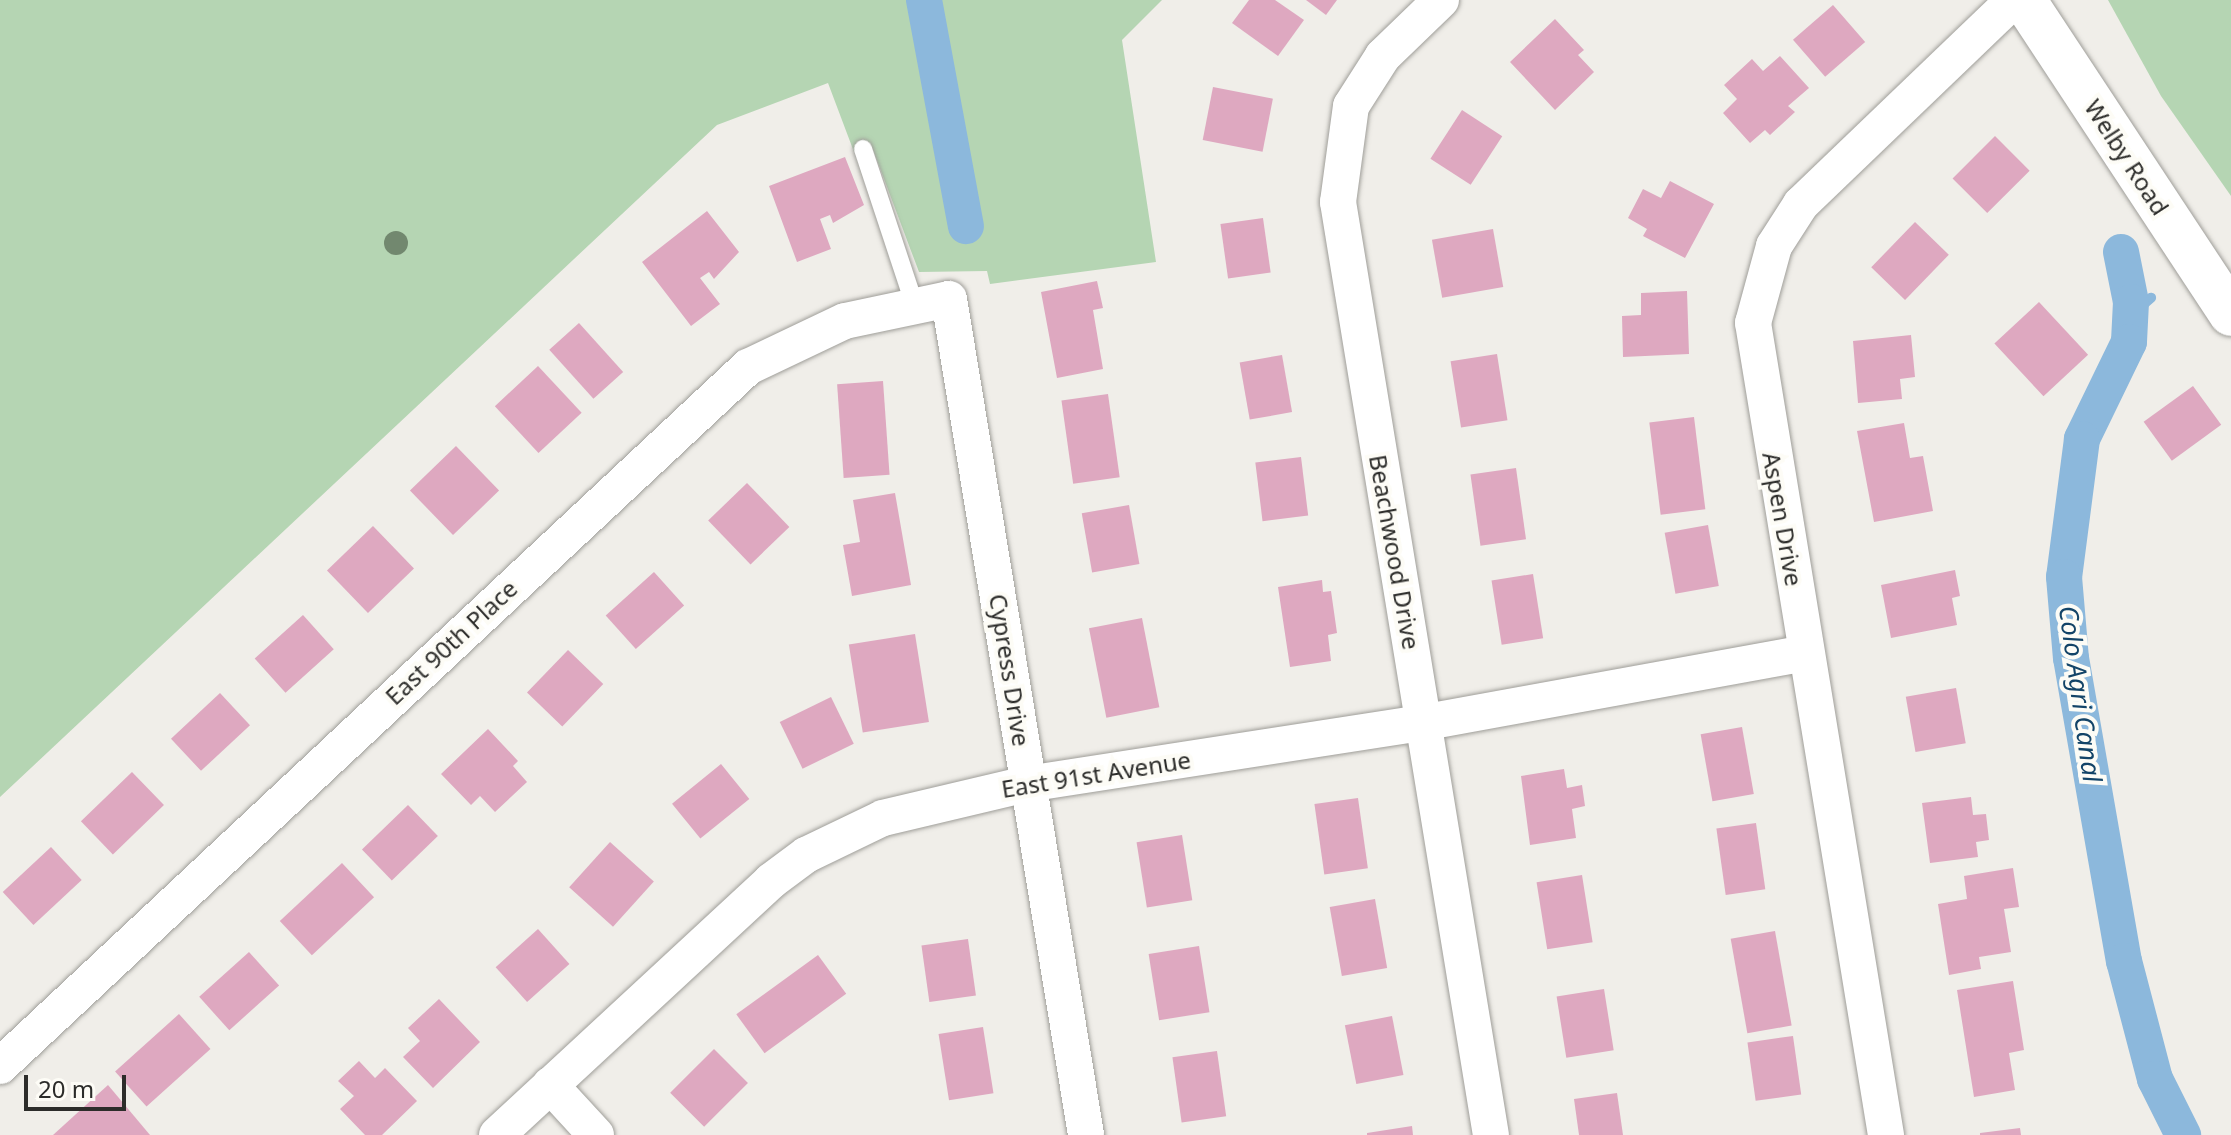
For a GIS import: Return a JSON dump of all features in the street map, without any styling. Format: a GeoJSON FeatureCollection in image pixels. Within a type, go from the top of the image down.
{"type":"FeatureCollection","features":[{"type":"Feature","properties":{"kind":"street","name":"Beachwood Drive"},"geometry":{"type":"LineString","coordinates":[[1441,0],[1383,56],[1351,106],[1344,132],[1338,202],[1421,723],[1491,1135]]}},
{"type":"Feature","properties":{"kind":"street","name":"Aspen Drive"},"geometry":{"type":"LineString","coordinates":[[1886,1135],[1753,344],[1758,294],[1774,246],[1801,204],[2014,0]]}},
{"type":"Feature","properties":{"kind":"street","name":"Welby Road"},"geometry":{"type":"LineString","coordinates":[[2024,0],[2231,314]]}},
{"type":"Feature","properties":{"kind":"street","name":"Cypress Drive"},"geometry":{"type":"LineString","coordinates":[[932,302],[1027,784],[1086,1135]]}},
{"type":"Feature","properties":{"kind":"street","name":"East 90th Place"},"geometry":{"type":"LineString","coordinates":[[0,1066],[748,367],[811,333],[932,302]]}},
{"type":"Feature","properties":{"kind":"street","name":"East 91st Avenue"},"geometry":{"type":"LineString","coordinates":[[497,1135],[771,881],[806,855],[883,818],[1027,784],[1421,723],[1805,653]]}},
{"type":"Feature","properties":{"kind":"street"},"geometry":{"type":"LineString","coordinates":[[550,1085],[596,1135]]}},
{"type":"Feature","properties":{"kind":"lane"},"geometry":{"type":"LineString","coordinates":[[863,149],[932,302]]}},
{"type":"Feature","properties":{"kind":"green space"},"geometry":{"type":"Polygon","coordinates":[[[0,0],[1162,0],[1122,40],[1156,262],[990,284],[987,271],[919,272],[872,147],[854,152],[828,83],[717,125],[0,797],[0,0]]]}},
{"type":"Feature","properties":{"kind":"green space"},"geometry":{"type":"Polygon","coordinates":[[[2108,0],[2231,0],[2231,196],[2161,96],[2108,0]]]}},
{"type":"Feature","properties":{"kind":"building"},"geometry":{"type":"Polygon","coordinates":[[[1249,0],[1275,0],[1304,20],[1278,56],[1232,23],[1249,0]]]}},
{"type":"Feature","properties":{"kind":"building"},"geometry":{"type":"Polygon","coordinates":[[[1306,0],[1337,0],[1326,15],[1306,0]]]}},
{"type":"Feature","properties":{"kind":"building"},"geometry":{"type":"Polygon","coordinates":[[[1833,5],[1865,42],[1825,77],[1793,40],[1833,5]]]}},
{"type":"Feature","properties":{"kind":"building"},"geometry":{"type":"Polygon","coordinates":[[[1555,19],[1584,50],[1578,55],[1594,72],[1555,110],[1510,62],[1555,19]]]}},
{"type":"Feature","properties":{"kind":"building"},"geometry":{"type":"Polygon","coordinates":[[[1780,56],[1809,88],[1788,106],[1795,112],[1770,135],[1765,130],[1750,143],[1723,113],[1737,99],[1724,85],[1752,59],[1763,71],[1780,56]]]}},
{"type":"Feature","properties":{"kind":"building"},"geometry":{"type":"Polygon","coordinates":[[[1213,87],[1273,99],[1263,152],[1203,140],[1213,87]]]}},
{"type":"Feature","properties":{"kind":"building"},"geometry":{"type":"Polygon","coordinates":[[[1462,110],[1502,136],[1471,185],[1430,159],[1462,110]]]}},
{"type":"Feature","properties":{"kind":"building"},"geometry":{"type":"Polygon","coordinates":[[[1995,136],[2030,171],[1987,213],[1953,178],[1995,136]]]}},
{"type":"Feature","properties":{"kind":"building"},"geometry":{"type":"Polygon","coordinates":[[[845,157],[864,205],[833,223],[830,215],[820,219],[831,249],[797,262],[769,186],[845,157]]]}},
{"type":"Feature","properties":{"kind":"building"},"geometry":{"type":"Polygon","coordinates":[[[1670,181],[1714,204],[1685,258],[1643,236],[1647,229],[1628,218],[1643,189],[1661,198],[1670,181]]]}},
{"type":"Feature","properties":{"kind":"building"},"geometry":{"type":"Polygon","coordinates":[[[707,211],[739,252],[714,279],[709,272],[700,278],[720,304],[691,326],[642,262],[707,211]]]}},
{"type":"Feature","properties":{"kind":"building"},"geometry":{"type":"Polygon","coordinates":[[[1263,218],[1271,272],[1228,278],[1220,224],[1263,218]]]}},
{"type":"Feature","properties":{"kind":"building"},"geometry":{"type":"Polygon","coordinates":[[[1915,222],[1949,255],[1905,300],[1871,267],[1915,222]]]}},
{"type":"Feature","properties":{"kind":"building"},"geometry":{"type":"Polygon","coordinates":[[[1493,229],[1503,287],[1442,298],[1432,240],[1493,229]]]}},
{"type":"Feature","properties":{"kind":"building"},"geometry":{"type":"Polygon","coordinates":[[[1097,281],[1103,308],[1093,310],[1103,369],[1057,378],[1041,292],[1097,281]]]}},
{"type":"Feature","properties":{"kind":"building"},"geometry":{"type":"Polygon","coordinates":[[[1687,291],[1689,354],[1623,357],[1622,316],[1641,315],[1641,293],[1687,291]]]}},
{"type":"Feature","properties":{"kind":"building"},"geometry":{"type":"Polygon","coordinates":[[[2039,302],[2088,355],[2043,396],[1994,344],[2039,302]]]}},
{"type":"Feature","properties":{"kind":"building"},"geometry":{"type":"Polygon","coordinates":[[[579,323],[623,372],[593,399],[549,350],[579,323]]]}},
{"type":"Feature","properties":{"kind":"building"},"geometry":{"type":"Polygon","coordinates":[[[1911,335],[1915,377],[1900,379],[1902,399],[1858,403],[1853,341],[1911,335]]]}},
{"type":"Feature","properties":{"kind":"building"},"geometry":{"type":"Polygon","coordinates":[[[1497,354],[1507,420],[1461,428],[1451,361],[1497,354]]]}},
{"type":"Feature","properties":{"kind":"building"},"geometry":{"type":"Polygon","coordinates":[[[1282,355],[1292,412],[1250,420],[1240,362],[1282,355]]]}},
{"type":"Feature","properties":{"kind":"building"},"geometry":{"type":"Polygon","coordinates":[[[538,366],[582,413],[538,453],[495,406],[538,366]]]}},
{"type":"Feature","properties":{"kind":"building"},"geometry":{"type":"Polygon","coordinates":[[[883,381],[890,475],[844,478],[837,384],[883,381]]]}},
{"type":"Feature","properties":{"kind":"building"},"geometry":{"type":"Polygon","coordinates":[[[2193,386],[2221,425],[2172,461],[2144,422],[2193,386]]]}},
{"type":"Feature","properties":{"kind":"building"},"geometry":{"type":"Polygon","coordinates":[[[1108,394],[1120,477],[1073,484],[1061,401],[1108,394]]]}},
{"type":"Feature","properties":{"kind":"building"},"geometry":{"type":"Polygon","coordinates":[[[1694,417],[1705,509],[1661,515],[1649,422],[1694,417]]]}},
{"type":"Feature","properties":{"kind":"building"},"geometry":{"type":"Polygon","coordinates":[[[1904,423],[1910,458],[1923,456],[1933,511],[1874,522],[1857,431],[1904,423]]]}},
{"type":"Feature","properties":{"kind":"building"},"geometry":{"type":"Polygon","coordinates":[[[456,446],[499,491],[453,535],[410,490],[456,446]]]}},
{"type":"Feature","properties":{"kind":"building"},"geometry":{"type":"Polygon","coordinates":[[[1301,457],[1308,516],[1263,521],[1255,463],[1301,457]]]}},
{"type":"Feature","properties":{"kind":"building"},"geometry":{"type":"Polygon","coordinates":[[[1516,468],[1526,539],[1480,546],[1470,474],[1516,468]]]}},
{"type":"Feature","properties":{"kind":"building"},"geometry":{"type":"Polygon","coordinates":[[[747,483],[789,527],[751,564],[708,521],[747,483]]]}},
{"type":"Feature","properties":{"kind":"building"},"geometry":{"type":"Polygon","coordinates":[[[895,493],[911,585],[852,596],[843,545],[860,542],[853,500],[895,493]]]}},
{"type":"Feature","properties":{"kind":"building"},"geometry":{"type":"Polygon","coordinates":[[[1129,505],[1139,564],[1092,572],[1082,513],[1129,505]]]}},
{"type":"Feature","properties":{"kind":"building"},"geometry":{"type":"Polygon","coordinates":[[[1708,525],[1719,586],[1675,594],[1665,533],[1708,525]]]}},
{"type":"Feature","properties":{"kind":"building"},"geometry":{"type":"Polygon","coordinates":[[[373,526],[414,568],[368,613],[327,570],[373,526]]]}},
{"type":"Feature","properties":{"kind":"building"},"geometry":{"type":"Polygon","coordinates":[[[1955,570],[1960,596],[1952,598],[1957,625],[1891,638],[1881,585],[1955,570]]]}},
{"type":"Feature","properties":{"kind":"building"},"geometry":{"type":"Polygon","coordinates":[[[654,572],[684,605],[636,649],[606,615],[654,572]]]}},
{"type":"Feature","properties":{"kind":"building"},"geometry":{"type":"Polygon","coordinates":[[[1533,574],[1543,638],[1502,645],[1492,581],[1533,574]]]}},
{"type":"Feature","properties":{"kind":"building"},"geometry":{"type":"Polygon","coordinates":[[[1322,580],[1323,592],[1331,591],[1337,633],[1328,635],[1331,661],[1290,667],[1278,587],[1322,580]]]}},
{"type":"Feature","properties":{"kind":"building"},"geometry":{"type":"Polygon","coordinates":[[[303,615],[334,649],[285,693],[255,658],[303,615]]]}},
{"type":"Feature","properties":{"kind":"building"},"geometry":{"type":"Polygon","coordinates":[[[1142,618],[1159,707],[1106,718],[1089,628],[1142,618]]]}},
{"type":"Feature","properties":{"kind":"building"},"geometry":{"type":"Polygon","coordinates":[[[915,634],[929,722],[863,732],[849,644],[915,634]]]}},
{"type":"Feature","properties":{"kind":"building"},"geometry":{"type":"Polygon","coordinates":[[[568,650],[603,684],[562,726],[527,692],[568,650]]]}},
{"type":"Feature","properties":{"kind":"building"},"geometry":{"type":"Polygon","coordinates":[[[1956,688],[1966,743],[1915,752],[1906,697],[1956,688]]]}},
{"type":"Feature","properties":{"kind":"building"},"geometry":{"type":"Polygon","coordinates":[[[220,693],[250,725],[201,771],[171,739],[220,693]]]}},
{"type":"Feature","properties":{"kind":"building"},"geometry":{"type":"Polygon","coordinates":[[[831,697],[854,744],[803,769],[780,722],[831,697]]]}},
{"type":"Feature","properties":{"kind":"building"},"geometry":{"type":"Polygon","coordinates":[[[1742,727],[1754,794],[1712,801],[1701,734],[1742,727]]]}},
{"type":"Feature","properties":{"kind":"building"},"geometry":{"type":"Polygon","coordinates":[[[488,729],[518,761],[513,766],[527,782],[495,812],[480,796],[471,805],[441,774],[488,729]]]}},
{"type":"Feature","properties":{"kind":"building"},"geometry":{"type":"Polygon","coordinates":[[[721,764],[749,799],[700,839],[672,804],[721,764]]]}},
{"type":"Feature","properties":{"kind":"building"},"geometry":{"type":"Polygon","coordinates":[[[1564,769],[1567,788],[1582,785],[1585,806],[1572,809],[1576,838],[1530,845],[1521,776],[1564,769]]]}},
{"type":"Feature","properties":{"kind":"building"},"geometry":{"type":"Polygon","coordinates":[[[132,772],[164,805],[113,854],[81,821],[132,772]]]}},
{"type":"Feature","properties":{"kind":"building"},"geometry":{"type":"Polygon","coordinates":[[[1971,797],[1973,815],[1986,814],[1989,840],[1976,842],[1978,857],[1930,863],[1922,803],[1971,797]]]}},
{"type":"Feature","properties":{"kind":"building"},"geometry":{"type":"Polygon","coordinates":[[[1358,798],[1368,868],[1324,874],[1314,804],[1358,798]]]}},
{"type":"Feature","properties":{"kind":"building"},"geometry":{"type":"Polygon","coordinates":[[[408,805],[438,836],[392,880],[362,849],[408,805]]]}},
{"type":"Feature","properties":{"kind":"building"},"geometry":{"type":"Polygon","coordinates":[[[1756,823],[1765,889],[1726,895],[1716,829],[1756,823]]]}},
{"type":"Feature","properties":{"kind":"building"},"geometry":{"type":"Polygon","coordinates":[[[1182,835],[1192,900],[1147,907],[1137,842],[1182,835]]]}},
{"type":"Feature","properties":{"kind":"building"},"geometry":{"type":"Polygon","coordinates":[[[610,842],[654,881],[613,927],[569,887],[610,842]]]}},
{"type":"Feature","properties":{"kind":"building"},"geometry":{"type":"Polygon","coordinates":[[[51,847],[82,880],[33,925],[3,892],[51,847]]]}},
{"type":"Feature","properties":{"kind":"building"},"geometry":{"type":"Polygon","coordinates":[[[342,863],[374,897],[312,955],[280,921],[342,863]]]}},
{"type":"Feature","properties":{"kind":"building"},"geometry":{"type":"Polygon","coordinates":[[[2013,868],[2019,907],[2004,909],[2011,952],[1979,957],[1981,969],[1949,975],[1938,904],[1967,899],[1964,876],[2013,868]]]}},
{"type":"Feature","properties":{"kind":"building"},"geometry":{"type":"Polygon","coordinates":[[[1582,875],[1593,942],[1547,949],[1537,882],[1582,875]]]}},
{"type":"Feature","properties":{"kind":"building"},"geometry":{"type":"Polygon","coordinates":[[[1375,899],[1387,968],[1342,976],[1330,907],[1375,899]]]}},
{"type":"Feature","properties":{"kind":"building"},"geometry":{"type":"Polygon","coordinates":[[[538,929],[569,964],[527,1002],[496,967],[538,929]]]}},
{"type":"Feature","properties":{"kind":"building"},"geometry":{"type":"Polygon","coordinates":[[[1775,931],[1792,1026],[1747,1033],[1731,939],[1775,931]]]}},
{"type":"Feature","properties":{"kind":"building"},"geometry":{"type":"Polygon","coordinates":[[[968,939],[976,995],[929,1002],[921,946],[968,939]]]}},
{"type":"Feature","properties":{"kind":"building"},"geometry":{"type":"Polygon","coordinates":[[[1199,946],[1209,1012],[1159,1020],[1149,954],[1199,946]]]}},
{"type":"Feature","properties":{"kind":"building"},"geometry":{"type":"Polygon","coordinates":[[[249,952],[279,985],[229,1030],[199,997],[249,952]]]}},
{"type":"Feature","properties":{"kind":"building"},"geometry":{"type":"Polygon","coordinates":[[[818,955],[846,994],[765,1053],[736,1014],[818,955]]]}},
{"type":"Feature","properties":{"kind":"building"},"geometry":{"type":"Polygon","coordinates":[[[2013,981],[2024,1050],[2009,1053],[2015,1090],[1974,1097],[1957,990],[2013,981]]]}},
{"type":"Feature","properties":{"kind":"building"},"geometry":{"type":"Polygon","coordinates":[[[1604,989],[1614,1050],[1566,1058],[1557,997],[1604,989]]]}},
{"type":"Feature","properties":{"kind":"building"},"geometry":{"type":"Polygon","coordinates":[[[439,999],[480,1042],[433,1088],[403,1057],[420,1041],[408,1028],[439,999]]]}},
{"type":"Feature","properties":{"kind":"building"},"geometry":{"type":"Polygon","coordinates":[[[179,1014],[210,1049],[147,1106],[115,1072],[179,1014]]]}},
{"type":"Feature","properties":{"kind":"building"},"geometry":{"type":"Polygon","coordinates":[[[1392,1016],[1403,1075],[1356,1084],[1345,1025],[1392,1016]]]}},
{"type":"Feature","properties":{"kind":"building"},"geometry":{"type":"Polygon","coordinates":[[[983,1027],[993,1093],[949,1100],[939,1034],[983,1027]]]}},
{"type":"Feature","properties":{"kind":"building"},"geometry":{"type":"Polygon","coordinates":[[[1793,1036],[1801,1094],[1756,1101],[1747,1042],[1793,1036]]]}},
{"type":"Feature","properties":{"kind":"building"},"geometry":{"type":"Polygon","coordinates":[[[714,1049],[748,1083],[704,1127],[670,1093],[714,1049]]]}},
{"type":"Feature","properties":{"kind":"building"},"geometry":{"type":"Polygon","coordinates":[[[1217,1051],[1226,1116],[1182,1123],[1172,1057],[1217,1051]]]}},
{"type":"Feature","properties":{"kind":"building"},"geometry":{"type":"Polygon","coordinates":[[[359,1061],[375,1078],[385,1068],[417,1101],[382,1135],[365,1135],[340,1109],[354,1096],[338,1081],[359,1061]]]}},
{"type":"Feature","properties":{"kind":"building"},"geometry":{"type":"Polygon","coordinates":[[[108,1085],[150,1135],[53,1135],[108,1085]]]}},
{"type":"Feature","properties":{"kind":"building"},"geometry":{"type":"Polygon","coordinates":[[[1617,1093],[1623,1135],[1579,1135],[1574,1099],[1617,1093]]]}},
{"type":"Feature","properties":{"kind":"building"},"geometry":{"type":"Polygon","coordinates":[[[1412,1126],[1413,1135],[1367,1135],[1367,1133],[1412,1126]]]}},
{"type":"Feature","properties":{"kind":"building"},"geometry":{"type":"Polygon","coordinates":[[[2020,1128],[2021,1135],[1980,1135],[1980,1133],[2020,1128]]]}},
{"type":"Feature","properties":{"kind":"waterway"},"geometry":{"type":"LineString","coordinates":[[924,0],[966,226]]}},
{"type":"Feature","properties":{"kind":"waterway","name":"Colo Agri Canal"},"geometry":{"type":"LineString","coordinates":[[2121,252],[2131,302],[2129,342],[2082,439],[2064,577],[2071,658],[2124,961],[2155,1079],[2183,1135]]}},
{"type":"Feature","properties":{"kind":"waterway"},"geometry":{"type":"LineString","coordinates":[[2130,316],[2151,298]]}}]}
